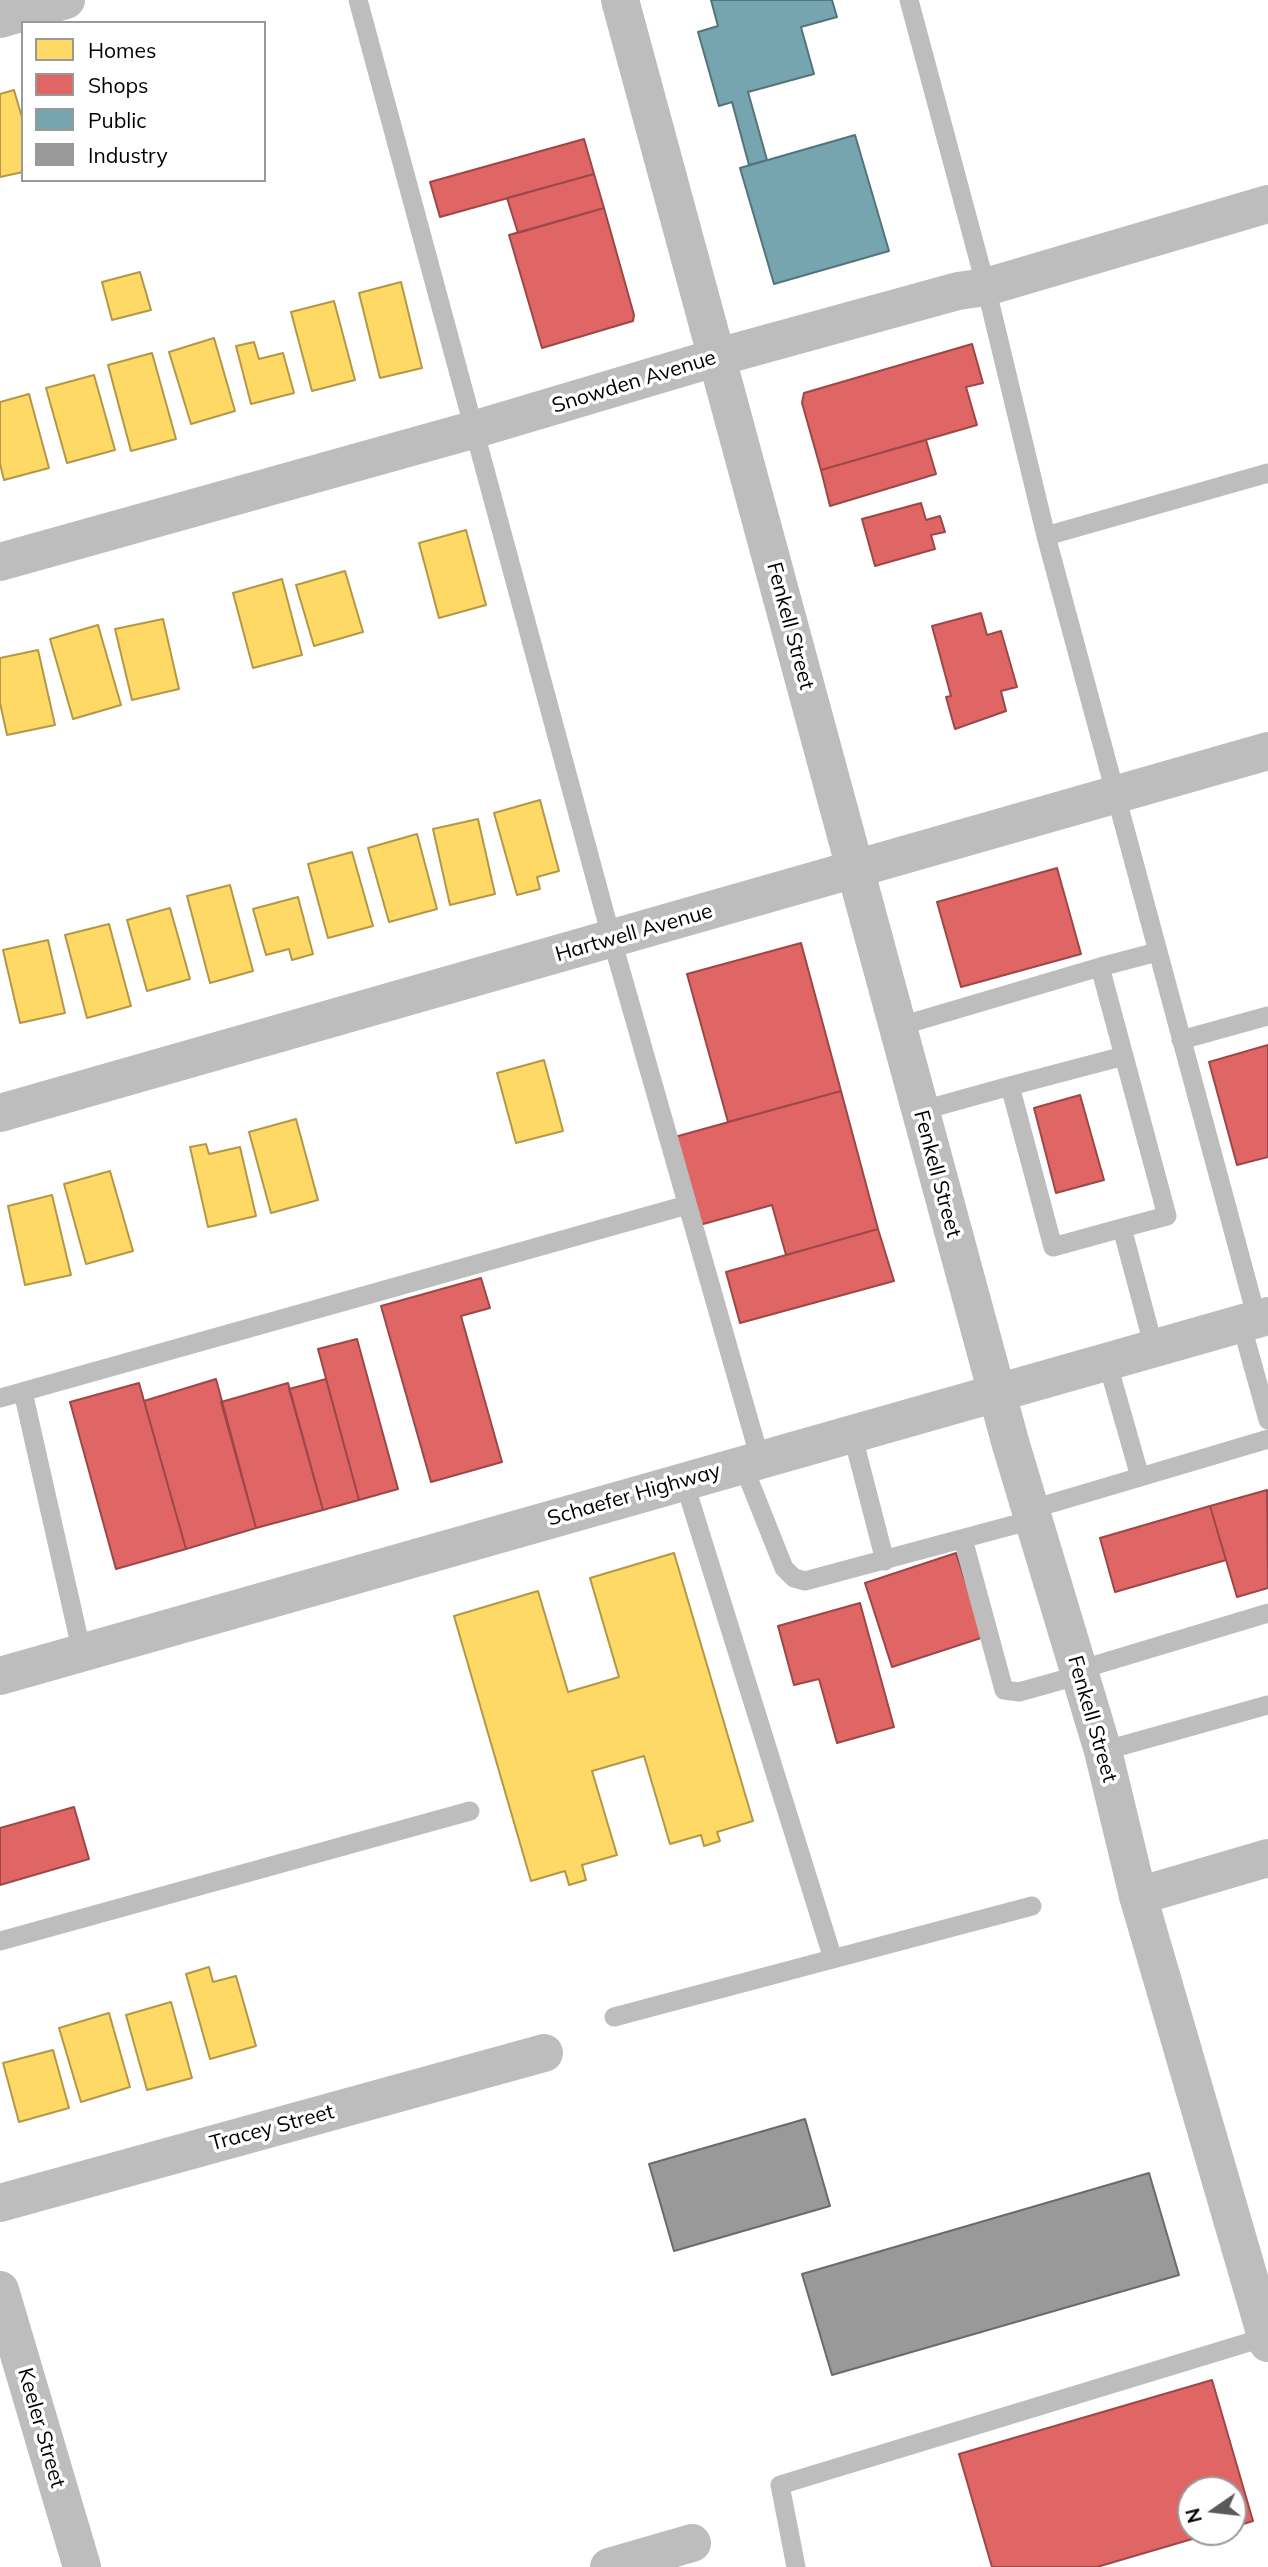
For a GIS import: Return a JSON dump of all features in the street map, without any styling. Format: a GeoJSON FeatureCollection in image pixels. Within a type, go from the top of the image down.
{"type":"FeatureCollection","features":[{"type":"Feature","properties":{"kind":"street"},"geometry":{"type":"LineString","coordinates":[[0,19],[66,0]]}},
{"type":"Feature","properties":{"kind":"street","name":"Fenkell Street"},"geometry":{"type":"LineString","coordinates":[[620,0],[997,1393],[1103,1751],[1138,1896],[1267,2340]]}},
{"type":"Feature","properties":{"kind":"street","name":"Snowden Avenue"},"geometry":{"type":"LineString","coordinates":[[0,562],[475,429],[718,357],[958,291],[986,287],[1268,204]]}},
{"type":"Feature","properties":{"kind":"street","name":"Hartwell Avenue"},"geometry":{"type":"LineString","coordinates":[[0,1113],[1268,751]]}},
{"type":"Feature","properties":{"kind":"street","name":"Schaefer Highway"},"geometry":{"type":"LineString","coordinates":[[0,1676],[1255,1319]]}},
{"type":"Feature","properties":{"kind":"street"},"geometry":{"type":"LineString","coordinates":[[1138,1896],[1268,1858]]}},
{"type":"Feature","properties":{"kind":"street","name":"Tracey Street"},"geometry":{"type":"LineString","coordinates":[[0,2203],[544,2053]]}},
{"type":"Feature","properties":{"kind":"street","name":"Keeler Street"},"geometry":{"type":"LineString","coordinates":[[0,2290],[82,2567]]}},
{"type":"Feature","properties":{"kind":"street"},"geometry":{"type":"LineString","coordinates":[[609,2567],[692,2543]]}},
{"type":"Feature","properties":{"kind":"lane"},"geometry":{"type":"LineString","coordinates":[[358,0],[612,940],[687,1205],[752,1462],[783,1569],[794,1578],[805,1581],[822,1579],[963,1539],[1140,1477],[1268,1439]]}},
{"type":"Feature","properties":{"kind":"lane"},"geometry":{"type":"LineString","coordinates":[[909,0],[986,287],[1046,536],[1255,1319],[1268,1420]]}},
{"type":"Feature","properties":{"kind":"lane"},"geometry":{"type":"LineString","coordinates":[[1046,536],[1268,473]]}},
{"type":"Feature","properties":{"kind":"lane"},"geometry":{"type":"LineString","coordinates":[[897,1027],[1157,952]]}},
{"type":"Feature","properties":{"kind":"lane"},"geometry":{"type":"LineString","coordinates":[[1010,1086],[1052,1247],[1167,1216],[1100,967]]}},
{"type":"Feature","properties":{"kind":"lane"},"geometry":{"type":"LineString","coordinates":[[1181,1040],[1268,1016]]}},
{"type":"Feature","properties":{"kind":"lane"},"geometry":{"type":"LineString","coordinates":[[920,1111],[1124,1056]]}},
{"type":"Feature","properties":{"kind":"lane"},"geometry":{"type":"LineString","coordinates":[[0,1398],[687,1205]]}},
{"type":"Feature","properties":{"kind":"lane"},"geometry":{"type":"LineString","coordinates":[[1122,1228],[1154,1348]]}},
{"type":"Feature","properties":{"kind":"lane"},"geometry":{"type":"LineString","coordinates":[[1107,1361],[1140,1477]]}},
{"type":"Feature","properties":{"kind":"lane"},"geometry":{"type":"LineString","coordinates":[[23,1392],[82,1653]]}},
{"type":"Feature","properties":{"kind":"lane"},"geometry":{"type":"LineString","coordinates":[[852,1433],[886,1561]]}},
{"type":"Feature","properties":{"kind":"lane"},"geometry":{"type":"LineString","coordinates":[[684,1481],[833,1959]]}},
{"type":"Feature","properties":{"kind":"lane"},"geometry":{"type":"LineString","coordinates":[[963,1539],[1004,1690],[1019,1692],[1268,1613]]}},
{"type":"Feature","properties":{"kind":"lane"},"geometry":{"type":"LineString","coordinates":[[1103,1751],[1268,1705]]}},
{"type":"Feature","properties":{"kind":"lane"},"geometry":{"type":"LineString","coordinates":[[0,1941],[470,1811]]}},
{"type":"Feature","properties":{"kind":"lane"},"geometry":{"type":"LineString","coordinates":[[614,2018],[1032,1906]]}},
{"type":"Feature","properties":{"kind":"lane"},"geometry":{"type":"LineString","coordinates":[[796,2567],[780,2485],[1267,2340]]}},
{"type":"Feature","properties":{"kind":"building: Homes"},"geometry":{"type":"Polygon","coordinates":[[[14,90],[21,114],[21,172],[0,177],[0,94],[14,90]]]}},
{"type":"Feature","properties":{"kind":"building: Homes"},"geometry":{"type":"Polygon","coordinates":[[[140,272],[151,310],[112,320],[102,282],[140,272]]]}},
{"type":"Feature","properties":{"kind":"building: Homes"},"geometry":{"type":"Polygon","coordinates":[[[401,282],[422,368],[380,378],[359,293],[401,282]]]}},
{"type":"Feature","properties":{"kind":"building: Homes"},"geometry":{"type":"Polygon","coordinates":[[[334,301],[355,380],[312,391],[291,312],[334,301]]]}},
{"type":"Feature","properties":{"kind":"building: Homes"},"geometry":{"type":"Polygon","coordinates":[[[214,338],[235,411],[191,424],[169,352],[214,338]]]}},
{"type":"Feature","properties":{"kind":"building: Homes"},"geometry":{"type":"Polygon","coordinates":[[[254,342],[259,359],[283,353],[294,393],[251,404],[236,346],[254,342]]]}},
{"type":"Feature","properties":{"kind":"building: Homes"},"geometry":{"type":"Polygon","coordinates":[[[152,353],[176,439],[131,451],[108,365],[152,353]]]}},
{"type":"Feature","properties":{"kind":"building: Homes"},"geometry":{"type":"Polygon","coordinates":[[[94,375],[115,450],[67,463],[46,388],[94,375]]]}},
{"type":"Feature","properties":{"kind":"building: Homes"},"geometry":{"type":"Polygon","coordinates":[[[29,394],[49,468],[4,480],[0,464],[0,402],[29,394]]]}},
{"type":"Feature","properties":{"kind":"building: Homes"},"geometry":{"type":"Polygon","coordinates":[[[466,530],[486,605],[439,618],[419,543],[466,530]]]}},
{"type":"Feature","properties":{"kind":"building: Homes"},"geometry":{"type":"Polygon","coordinates":[[[345,571],[363,632],[314,646],[296,585],[345,571]]]}},
{"type":"Feature","properties":{"kind":"building: Homes"},"geometry":{"type":"Polygon","coordinates":[[[282,579],[302,655],[253,668],[233,593],[282,579]]]}},
{"type":"Feature","properties":{"kind":"building: Homes"},"geometry":{"type":"Polygon","coordinates":[[[163,619],[179,689],[132,700],[115,629],[163,619]]]}},
{"type":"Feature","properties":{"kind":"building: Homes"},"geometry":{"type":"Polygon","coordinates":[[[98,625],[121,705],[73,719],[50,639],[98,625]]]}},
{"type":"Feature","properties":{"kind":"building: Homes"},"geometry":{"type":"Polygon","coordinates":[[[38,650],[55,725],[7,735],[0,703],[0,658],[38,650]]]}},
{"type":"Feature","properties":{"kind":"building: Homes"},"geometry":{"type":"Polygon","coordinates":[[[540,800],[559,871],[537,877],[540,889],[517,895],[494,813],[540,800]]]}},
{"type":"Feature","properties":{"kind":"building: Homes"},"geometry":{"type":"Polygon","coordinates":[[[478,819],[495,894],[450,905],[433,829],[478,819]]]}},
{"type":"Feature","properties":{"kind":"building: Homes"},"geometry":{"type":"Polygon","coordinates":[[[417,834],[437,909],[389,922],[368,848],[417,834]]]}},
{"type":"Feature","properties":{"kind":"building: Homes"},"geometry":{"type":"Polygon","coordinates":[[[352,852],[373,926],[328,938],[308,864],[352,852]]]}},
{"type":"Feature","properties":{"kind":"building: Homes"},"geometry":{"type":"Polygon","coordinates":[[[230,885],[253,971],[210,983],[187,896],[230,885]]]}},
{"type":"Feature","properties":{"kind":"building: Homes"},"geometry":{"type":"Polygon","coordinates":[[[298,897],[313,954],[292,960],[289,949],[266,955],[253,909],[298,897]]]}},
{"type":"Feature","properties":{"kind":"building: Homes"},"geometry":{"type":"Polygon","coordinates":[[[170,908],[190,979],[147,991],[127,920],[170,908]]]}},
{"type":"Feature","properties":{"kind":"building: Homes"},"geometry":{"type":"Polygon","coordinates":[[[109,924],[131,1006],[87,1018],[65,935],[109,924]]]}},
{"type":"Feature","properties":{"kind":"building: Homes"},"geometry":{"type":"Polygon","coordinates":[[[48,940],[65,1013],[20,1023],[3,950],[48,940]]]}},
{"type":"Feature","properties":{"kind":"building: Homes"},"geometry":{"type":"Polygon","coordinates":[[[544,1060],[563,1131],[516,1143],[497,1073],[544,1060]]]}},
{"type":"Feature","properties":{"kind":"building: Homes"},"geometry":{"type":"Polygon","coordinates":[[[296,1119],[318,1200],[271,1213],[249,1132],[296,1119]]]}},
{"type":"Feature","properties":{"kind":"building: Homes"},"geometry":{"type":"Polygon","coordinates":[[[206,1144],[209,1154],[240,1147],[256,1216],[208,1227],[190,1147],[206,1144]]]}},
{"type":"Feature","properties":{"kind":"building: Homes"},"geometry":{"type":"Polygon","coordinates":[[[110,1171],[133,1251],[86,1264],[64,1184],[110,1171]]]}},
{"type":"Feature","properties":{"kind":"building: Homes"},"geometry":{"type":"Polygon","coordinates":[[[52,1195],[71,1275],[25,1285],[8,1206],[52,1195]]]}},
{"type":"Feature","properties":{"kind":"building: Homes"},"geometry":{"type":"Polygon","coordinates":[[[674,1553],[753,1821],[717,1832],[720,1841],[704,1846],[701,1835],[670,1844],[644,1756],[592,1771],[617,1855],[582,1865],[586,1880],[569,1885],[565,1871],[531,1881],[454,1616],[538,1591],[568,1692],[619,1677],[590,1578],[674,1553]]]}},
{"type":"Feature","properties":{"kind":"building: Homes"},"geometry":{"type":"Polygon","coordinates":[[[209,1967],[213,1982],[236,1976],[256,2046],[210,2059],[186,1974],[209,1967]]]}},
{"type":"Feature","properties":{"kind":"building: Homes"},"geometry":{"type":"Polygon","coordinates":[[[171,2002],[192,2078],[147,2090],[126,2015],[171,2002]]]}},
{"type":"Feature","properties":{"kind":"building: Homes"},"geometry":{"type":"Polygon","coordinates":[[[109,2013],[130,2087],[81,2102],[59,2028],[109,2013]]]}},
{"type":"Feature","properties":{"kind":"building: Homes"},"geometry":{"type":"Polygon","coordinates":[[[53,2050],[69,2108],[19,2122],[3,2063],[53,2050]]]}},
{"type":"Feature","properties":{"kind":"building: Shops"},"geometry":{"type":"Polygon","coordinates":[[[584,139],[594,174],[440,217],[430,182],[584,139]]]}},
{"type":"Feature","properties":{"kind":"building: Shops"},"geometry":{"type":"Polygon","coordinates":[[[594,174],[604,208],[518,233],[507,198],[594,174]]]}},
{"type":"Feature","properties":{"kind":"building: Shops"},"geometry":{"type":"Polygon","coordinates":[[[604,208],[634,315],[633,321],[542,348],[509,235],[604,208]]]}},
{"type":"Feature","properties":{"kind":"building: Shops"},"geometry":{"type":"Polygon","coordinates":[[[972,344],[983,383],[966,387],[977,425],[821,470],[802,403],[804,393],[972,344]]]}},
{"type":"Feature","properties":{"kind":"building: Shops"},"geometry":{"type":"Polygon","coordinates":[[[926,440],[936,474],[830,506],[821,470],[926,440]]]}},
{"type":"Feature","properties":{"kind":"building: Shops"},"geometry":{"type":"Polygon","coordinates":[[[921,503],[926,520],[940,516],[945,532],[931,535],[935,549],[875,566],[862,519],[921,503]]]}},
{"type":"Feature","properties":{"kind":"building: Shops"},"geometry":{"type":"Polygon","coordinates":[[[981,613],[987,635],[1001,631],[1017,687],[1001,691],[1006,711],[955,729],[946,697],[951,696],[932,626],[981,613]]]}},
{"type":"Feature","properties":{"kind":"building: Shops"},"geometry":{"type":"Polygon","coordinates":[[[1057,868],[1081,954],[961,987],[937,902],[1057,868]]]}},
{"type":"Feature","properties":{"kind":"building: Shops"},"geometry":{"type":"Polygon","coordinates":[[[801,943],[841,1091],[728,1122],[687,974],[801,943]]]}},
{"type":"Feature","properties":{"kind":"building: Shops"},"geometry":{"type":"Polygon","coordinates":[[[1268,1045],[1268,1157],[1237,1165],[1209,1062],[1268,1045]]]}},
{"type":"Feature","properties":{"kind":"building: Shops"},"geometry":{"type":"Polygon","coordinates":[[[841,1091],[878,1229],[786,1255],[772,1205],[696,1226],[671,1138],[841,1091]]]}},
{"type":"Feature","properties":{"kind":"building: Shops"},"geometry":{"type":"Polygon","coordinates":[[[1080,1095],[1104,1180],[1056,1193],[1034,1108],[1080,1095]]]}},
{"type":"Feature","properties":{"kind":"building: Shops"},"geometry":{"type":"Polygon","coordinates":[[[878,1229],[894,1281],[740,1323],[726,1272],[878,1229]]]}},
{"type":"Feature","properties":{"kind":"building: Shops"},"geometry":{"type":"Polygon","coordinates":[[[481,1278],[490,1308],[461,1316],[502,1462],[431,1482],[381,1306],[481,1278]]]}},
{"type":"Feature","properties":{"kind":"building: Shops"},"geometry":{"type":"Polygon","coordinates":[[[357,1339],[398,1489],[359,1500],[318,1349],[357,1339]]]}},
{"type":"Feature","properties":{"kind":"building: Shops"},"geometry":{"type":"Polygon","coordinates":[[[216,1379],[256,1528],[186,1549],[144,1401],[216,1379]]]}},
{"type":"Feature","properties":{"kind":"building: Shops"},"geometry":{"type":"Polygon","coordinates":[[[326,1379],[359,1500],[323,1510],[289,1389],[326,1379]]]}},
{"type":"Feature","properties":{"kind":"building: Shops"},"geometry":{"type":"Polygon","coordinates":[[[139,1383],[186,1549],[116,1569],[70,1402],[139,1383]]]}},
{"type":"Feature","properties":{"kind":"building: Shops"},"geometry":{"type":"Polygon","coordinates":[[[288,1383],[323,1510],[256,1528],[221,1402],[288,1383]]]}},
{"type":"Feature","properties":{"kind":"building: Shops"},"geometry":{"type":"Polygon","coordinates":[[[1267,1490],[1268,1588],[1237,1597],[1210,1506],[1267,1490]]]}},
{"type":"Feature","properties":{"kind":"building: Shops"},"geometry":{"type":"Polygon","coordinates":[[[1210,1506],[1226,1560],[1115,1592],[1100,1538],[1210,1506]]]}},
{"type":"Feature","properties":{"kind":"building: Shops"},"geometry":{"type":"Polygon","coordinates":[[[956,1553],[984,1637],[892,1667],[865,1583],[956,1553]]]}},
{"type":"Feature","properties":{"kind":"building: Shops"},"geometry":{"type":"Polygon","coordinates":[[[860,1603],[894,1727],[837,1743],[819,1679],[794,1685],[778,1626],[860,1603]]]}},
{"type":"Feature","properties":{"kind":"building: Shops"},"geometry":{"type":"Polygon","coordinates":[[[74,1807],[89,1859],[0,1885],[0,1828],[74,1807]]]}},
{"type":"Feature","properties":{"kind":"building: Shops"},"geometry":{"type":"Polygon","coordinates":[[[1212,2380],[1240,2476],[1177,2476],[1177,2543],[1097,2567],[992,2567],[959,2454],[1212,2380]]]}},
{"type":"Feature","properties":{"kind":"building: Shops"},"geometry":{"type":"Polygon","coordinates":[[[1247,2500],[1253,2521],[1247,2523],[1247,2500]]]}},
{"type":"Feature","properties":{"kind":"building: Public"},"geometry":{"type":"Polygon","coordinates":[[[711,0],[832,0],[837,17],[801,27],[814,74],[748,92],[767,160],[749,165],[732,102],[719,106],[698,32],[718,26],[711,0]]]}},
{"type":"Feature","properties":{"kind":"building: Public"},"geometry":{"type":"Polygon","coordinates":[[[855,135],[889,251],[774,284],[740,168],[855,135]]]}},
{"type":"Feature","properties":{"kind":"building: Industry"},"geometry":{"type":"Polygon","coordinates":[[[805,2119],[830,2206],[674,2251],[649,2164],[805,2119]]]}},
{"type":"Feature","properties":{"kind":"building: Industry"},"geometry":{"type":"Polygon","coordinates":[[[1149,2173],[1179,2275],[832,2375],[802,2274],[1149,2173]]]}}]}
